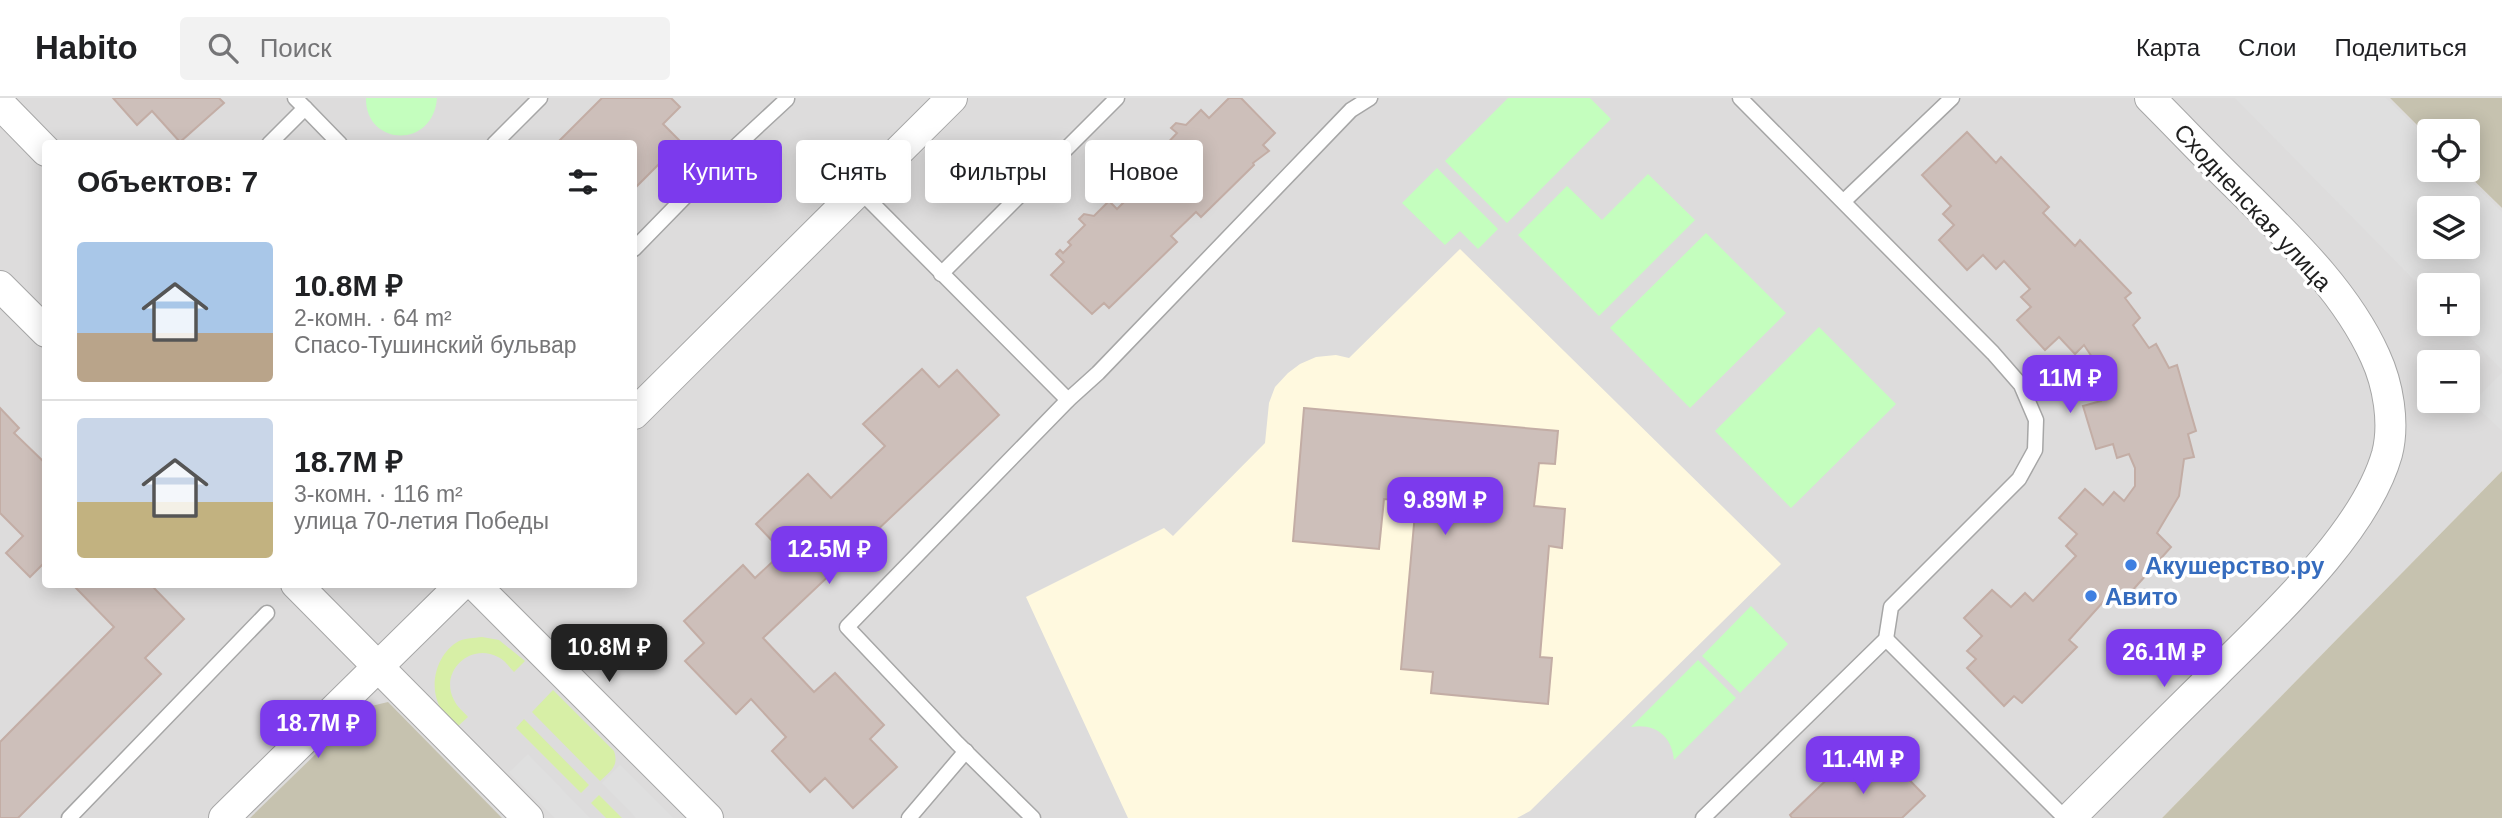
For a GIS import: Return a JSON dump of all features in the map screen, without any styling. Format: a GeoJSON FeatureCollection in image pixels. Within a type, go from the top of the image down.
{"type":"FeatureCollection","features":[{"type":"Feature","properties":{"kind":"street"},"geometry":{"type":"LineString","coordinates":[[910,140],[952,98]]}},
{"type":"Feature","properties":{"kind":"street","name":"Сходненская улица"},"geometry":{"type":"LineString","coordinates":[[2067,818],[2293,596],[2357,514],[2374,486],[2387,452],[2389,417],[2386,388],[2375,357],[2353,316],[2298,247],[2150,98]]}},
{"type":"Feature","properties":{"kind":"street"},"geometry":{"type":"LineString","coordinates":[[0,104],[42,147]]}},
{"type":"Feature","properties":{"kind":"street"},"geometry":{"type":"LineString","coordinates":[[637,411],[846,203]]}},
{"type":"Feature","properties":{"kind":"street"},"geometry":{"type":"LineString","coordinates":[[0,286],[42,328]]}},
{"type":"Feature","properties":{"kind":"street"},"geometry":{"type":"LineString","coordinates":[[300,588],[528,818]]}},
{"type":"Feature","properties":{"kind":"street"},"geometry":{"type":"LineString","coordinates":[[224,818],[458,588]]}},
{"type":"Feature","properties":{"kind":"street"},"geometry":{"type":"LineString","coordinates":[[478,588],[708,818]]}},
{"type":"Feature","properties":{"kind":"lane"},"geometry":{"type":"LineString","coordinates":[[498,140],[540,98]]}},
{"type":"Feature","properties":{"kind":"lane"},"geometry":{"type":"LineString","coordinates":[[637,246],[786,98]]}},
{"type":"Feature","properties":{"kind":"lane"},"geometry":{"type":"LineString","coordinates":[[941,274],[1117,98]]}},
{"type":"Feature","properties":{"kind":"lane"},"geometry":{"type":"LineString","coordinates":[[1033,818],[847,626],[1068,400],[1098,373],[1351,110],[1370,98]]}},
{"type":"Feature","properties":{"kind":"lane"},"geometry":{"type":"LineString","coordinates":[[1703,818],[1886,639],[1891,607],[2020,479],[2035,450],[2036,419],[2021,385],[1993,353],[1740,98]]}},
{"type":"Feature","properties":{"kind":"lane"},"geometry":{"type":"LineString","coordinates":[[1844,201],[1952,98]]}},
{"type":"Feature","properties":{"kind":"lane"},"geometry":{"type":"LineString","coordinates":[[272,140],[300,103],[336,140]]}},
{"type":"Feature","properties":{"kind":"lane"},"geometry":{"type":"LineString","coordinates":[[872,203],[1068,400]]}},
{"type":"Feature","properties":{"kind":"lane"},"geometry":{"type":"LineString","coordinates":[[69,818],[267,613]]}},
{"type":"Feature","properties":{"kind":"lane"},"geometry":{"type":"LineString","coordinates":[[1886,639],[2067,818]]}},
{"type":"Feature","properties":{"kind":"lane"},"geometry":{"type":"LineString","coordinates":[[909,818],[966,751]]}},
{"type":"Feature","properties":{"kind":"shaded area"},"geometry":{"type":"Polygon","coordinates":[[[0,98],[2390,98],[2417,125],[2417,182],[2475,182],[2502,208],[2502,471],[2162,818],[0,818],[0,98]]]}},
{"type":"Feature","properties":{"kind":"shaded area"},"geometry":{"type":"Polygon","coordinates":[[[2235,98],[2386,98],[2417,128],[2417,182],[2471,182],[2502,212],[2502,370],[2469,336],[2480,336],[2480,273],[2417,273],[2417,283],[2235,98]]]}},
{"type":"Feature","properties":{"kind":"shaded area"},"geometry":{"type":"Polygon","coordinates":[[[2390,98],[2502,98],[2502,208],[2475,182],[2480,182],[2480,119],[2417,119],[2417,125],[2390,98]]]}},
{"type":"Feature","properties":{"kind":"shaded area"},"geometry":{"type":"Polygon","coordinates":[[[1460,249],[1781,564],[1530,811],[1517,818],[1128,818],[1026,597],[1164,528],[1173,536],[1265,443],[1269,403],[1275,387],[1288,373],[1316,357],[1336,355],[1349,358],[1460,249]]]}},
{"type":"Feature","properties":{"kind":"shaded area"},"geometry":{"type":"Polygon","coordinates":[[[2502,373],[2502,431],[2480,410],[2480,395],[2502,373]]]}},
{"type":"Feature","properties":{"kind":"shaded area"},"geometry":{"type":"Polygon","coordinates":[[[2502,471],[2502,818],[2162,818],[2344,632],[2502,471]]]}},
{"type":"Feature","properties":{"kind":"shaded area"},"geometry":{"type":"Polygon","coordinates":[[[388,702],[502,818],[250,818],[363,708],[388,702]]]}},
{"type":"Feature","properties":{"kind":"shaded area"},"geometry":{"type":"Polygon","coordinates":[[[528,754],[590,818],[555,818],[509,772],[528,754]]]}},
{"type":"Feature","properties":{"kind":"shaded area"},"geometry":{"type":"Polygon","coordinates":[[[620,765],[673,818],[636,818],[602,783],[620,765]]]}},
{"type":"Feature","properties":{"kind":"green space"},"geometry":{"type":"Polygon","coordinates":[[[366,98],[437,98],[433,115],[424,127],[413,134],[400,136],[387,133],[376,126],[369,114],[366,98]]]}},
{"type":"Feature","properties":{"kind":"green space"},"geometry":{"type":"Polygon","coordinates":[[[1508,98],[1590,98],[1611,119],[1507,223],[1445,161],[1508,98]]]}},
{"type":"Feature","properties":{"kind":"green space"},"geometry":{"type":"Polygon","coordinates":[[[1437,168],[1498,229],[1478,249],[1460,231],[1445,245],[1402,203],[1437,168]]]}},
{"type":"Feature","properties":{"kind":"green space"},"geometry":{"type":"Polygon","coordinates":[[[1648,174],[1695,220],[1599,316],[1518,235],[1567,186],[1602,220],[1648,174]]]}},
{"type":"Feature","properties":{"kind":"green space"},"geometry":{"type":"Polygon","coordinates":[[[1706,233],[1786,313],[1690,408],[1610,328],[1706,233]]]}},
{"type":"Feature","properties":{"kind":"green space"},"geometry":{"type":"Polygon","coordinates":[[[1819,327],[1896,404],[1791,508],[1715,431],[1819,327]]]}},
{"type":"Feature","properties":{"kind":"green space"},"geometry":{"type":"Polygon","coordinates":[[[1751,606],[1788,644],[1740,693],[1702,656],[1751,606]]]}},
{"type":"Feature","properties":{"kind":"green space"},"geometry":{"type":"Polygon","coordinates":[[[482,637],[499,640],[525,661],[514,672],[500,658],[487,653],[477,653],[460,662],[454,670],[450,689],[455,703],[468,717],[457,727],[437,700],[435,683],[438,667],[446,652],[459,641],[482,637]]]}},
{"type":"Feature","properties":{"kind":"green space"},"geometry":{"type":"Polygon","coordinates":[[[1698,660],[1736,698],[1674,760],[1670,744],[1661,733],[1648,727],[1631,727],[1698,660]]]}},
{"type":"Feature","properties":{"kind":"green space"},"geometry":{"type":"Polygon","coordinates":[[[553,690],[614,751],[615,764],[600,781],[532,712],[553,690]]]}},
{"type":"Feature","properties":{"kind":"green space"},"geometry":{"type":"Polygon","coordinates":[[[524,719],[589,785],[581,793],[516,728],[524,719]]]}},
{"type":"Feature","properties":{"kind":"green space"},"geometry":{"type":"Polygon","coordinates":[[[599,795],[622,818],[606,818],[591,803],[599,795]]]}},
{"type":"Feature","properties":{"kind":"building"},"geometry":{"type":"Polygon","coordinates":[[[113,98],[219,98],[224,103],[182,140],[178,140],[152,111],[137,125],[113,98]]]}},
{"type":"Feature","properties":{"kind":"building"},"geometry":{"type":"Polygon","coordinates":[[[602,98],[671,98],[680,107],[663,124],[679,140],[658,140],[658,165],[637,186],[637,140],[560,140],[602,98]]]}},
{"type":"Feature","properties":{"kind":"building"},"geometry":{"type":"Polygon","coordinates":[[[1229,98],[1241,98],[1275,133],[1263,145],[1269,151],[1253,163],[1254,165],[1201,217],[1196,212],[1171,236],[1177,242],[1109,308],[1104,303],[1092,314],[1051,275],[1064,262],[1056,254],[1060,250],[1063,253],[1071,245],[1068,242],[1085,225],[1079,219],[1084,214],[1094,216],[1107,203],[1117,209],[1123,203],[1203,203],[1203,140],[1170,140],[1177,133],[1171,128],[1176,123],[1186,125],[1201,110],[1209,118],[1229,98]]]}},
{"type":"Feature","properties":{"kind":"building"},"geometry":{"type":"Polygon","coordinates":[[[1967,132],[1996,163],[2001,157],[2049,207],[2043,213],[2075,246],[2080,240],[2131,293],[2125,298],[2140,318],[2133,325],[2149,348],[2156,344],[2169,368],[2177,365],[2196,431],[2188,434],[2194,457],[2184,459],[2179,496],[2157,533],[2171,547],[2123,601],[2112,592],[2069,640],[2077,647],[2022,703],[2014,696],[2004,706],[1967,668],[1976,659],[1967,651],[1982,636],[1964,618],[1992,590],[2011,607],[2025,593],[2033,601],[2076,556],[2066,546],[2077,534],[2059,518],[2085,489],[2103,505],[2114,492],[2124,501],[2135,486],[2135,468],[2129,454],[2117,458],[2113,444],[2096,449],[2083,406],[2101,401],[2096,385],[2108,381],[2084,345],[2075,354],[2059,337],[2045,350],[2017,320],[2031,307],[2021,297],[2030,289],[2004,261],[1996,269],[1983,255],[1967,270],[1939,240],[1954,225],[1943,214],[1951,206],[1922,175],[1967,132]]]}},
{"type":"Feature","properties":{"kind":"building"},"geometry":{"type":"Polygon","coordinates":[[[922,369],[939,387],[957,370],[999,415],[763,638],[814,692],[835,673],[884,725],[870,739],[897,767],[853,808],[825,778],[810,792],[772,751],[786,737],[751,699],[736,714],[685,661],[704,643],[684,621],[743,565],[755,578],[783,552],[756,524],[808,474],[831,498],[885,446],[863,424],[922,369]]]}},
{"type":"Feature","properties":{"kind":"building"},"geometry":{"type":"Polygon","coordinates":[[[0,408],[19,428],[14,433],[42,460],[42,565],[30,577],[6,553],[23,536],[0,513],[0,408]]]}},
{"type":"Feature","properties":{"kind":"building"},"geometry":{"type":"Polygon","coordinates":[[[1304,408],[1558,431],[1555,464],[1539,463],[1534,506],[1565,509],[1562,548],[1549,546],[1540,657],[1552,658],[1548,704],[1431,693],[1433,672],[1401,669],[1416,502],[1384,499],[1379,549],[1293,541],[1304,408]]]}},
{"type":"Feature","properties":{"kind":"building"},"geometry":{"type":"Polygon","coordinates":[[[76,588],[154,588],[184,619],[145,658],[161,674],[18,818],[0,818],[0,742],[114,627],[76,588]]]}},
{"type":"Feature","properties":{"kind":"building"},"geometry":{"type":"Polygon","coordinates":[[[1886,756],[1925,796],[1902,818],[1792,818],[1790,815],[1841,766],[1858,784],[1886,756]]]}},
{"type":"Feature","properties":{"kind":"place","name":"Акушерство.ру"},"geometry":{"type":"Point","coordinates":[2131,565]}},
{"type":"Feature","properties":{"kind":"place","name":"Авито"},"geometry":{"type":"Point","coordinates":[2091,596]}}]}
